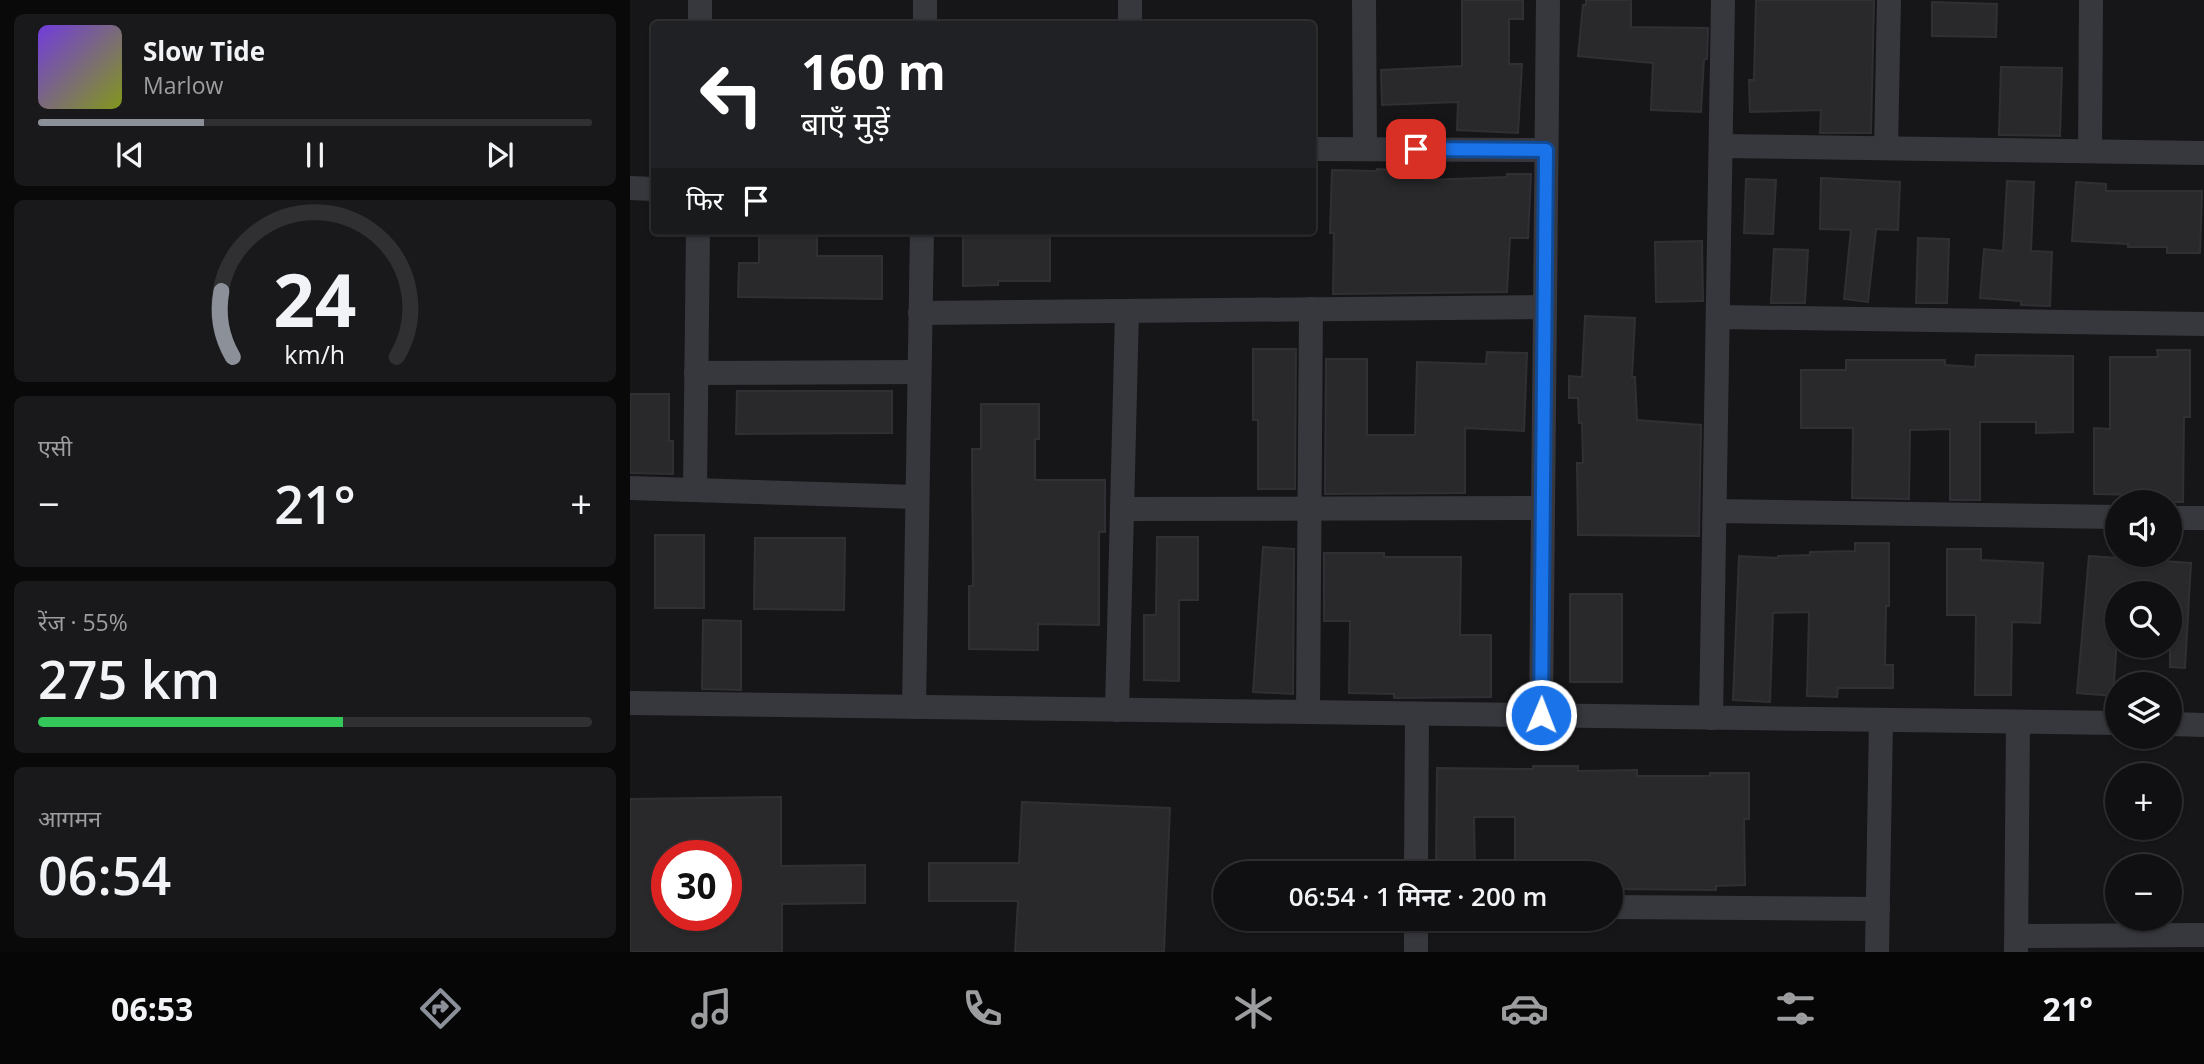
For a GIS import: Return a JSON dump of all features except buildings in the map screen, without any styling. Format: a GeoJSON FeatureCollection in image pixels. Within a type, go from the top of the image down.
{"type":"FeatureCollection","features":[{"type":"Feature","properties":{"kind":"street"},"geometry":{"type":"LineString","coordinates":[[700,0],[700,21]]}},
{"type":"Feature","properties":{"kind":"street"},"geometry":{"type":"LineString","coordinates":[[925,0],[925,21]]}},
{"type":"Feature","properties":{"kind":"street"},"geometry":{"type":"LineString","coordinates":[[1130,0],[1130,21]]}},
{"type":"Feature","properties":{"kind":"street"},"geometry":{"type":"LineString","coordinates":[[1364,0],[1365,149]]}},
{"type":"Feature","properties":{"kind":"street"},"geometry":{"type":"LineString","coordinates":[[1541,715],[1548,0]]}},
{"type":"Feature","properties":{"kind":"street"},"geometry":{"type":"LineString","coordinates":[[1711,718],[1723,0]]}},
{"type":"Feature","properties":{"kind":"street"},"geometry":{"type":"LineString","coordinates":[[1886,148],[1889,0]]}},
{"type":"Feature","properties":{"kind":"street"},"geometry":{"type":"LineString","coordinates":[[2090,151],[2091,0]]}},
{"type":"Feature","properties":{"kind":"street"},"geometry":{"type":"LineString","coordinates":[[1720,146],[2204,153]]}},
{"type":"Feature","properties":{"kind":"street"},"geometry":{"type":"LineString","coordinates":[[1316,149],[1546,150]]}},
{"type":"Feature","properties":{"kind":"street"},"geometry":{"type":"LineString","coordinates":[[630,188],[651,188]]}},
{"type":"Feature","properties":{"kind":"street"},"geometry":{"type":"LineString","coordinates":[[695,490],[698,235]]}},
{"type":"Feature","properties":{"kind":"street"},"geometry":{"type":"LineString","coordinates":[[914,707],[922,235]]}},
{"type":"Feature","properties":{"kind":"street"},"geometry":{"type":"LineString","coordinates":[[920,313],[1545,307]]}},
{"type":"Feature","properties":{"kind":"street"},"geometry":{"type":"LineString","coordinates":[[1308,712],[1311,309]]}},
{"type":"Feature","properties":{"kind":"street"},"geometry":{"type":"LineString","coordinates":[[1117,710],[1127,311]]}},
{"type":"Feature","properties":{"kind":"street"},"geometry":{"type":"LineString","coordinates":[[1718,317],[2204,324]]}},
{"type":"Feature","properties":{"kind":"street"},"geometry":{"type":"LineString","coordinates":[[696,373],[919,372]]}},
{"type":"Feature","properties":{"kind":"street"},"geometry":{"type":"LineString","coordinates":[[630,488],[917,497]]}},
{"type":"Feature","properties":{"kind":"street"},"geometry":{"type":"LineString","coordinates":[[1122,509],[1543,508]]}},
{"type":"Feature","properties":{"kind":"street"},"geometry":{"type":"LineString","coordinates":[[1715,511],[2105,517]]}},
{"type":"Feature","properties":{"kind":"street"},"geometry":{"type":"LineString","coordinates":[[2182,518],[2204,519]]}},
{"type":"Feature","properties":{"kind":"street"},"geometry":{"type":"LineString","coordinates":[[630,703],[2105,723]]}},
{"type":"Feature","properties":{"kind":"street"},"geometry":{"type":"LineString","coordinates":[[1416,861],[1417,714]]}},
{"type":"Feature","properties":{"kind":"street"},"geometry":{"type":"LineString","coordinates":[[1877,952],[1881,720]]}},
{"type":"Feature","properties":{"kind":"street"},"geometry":{"type":"LineString","coordinates":[[2018,722],[2016,944],[2204,935]]}},
{"type":"Feature","properties":{"kind":"street"},"geometry":{"type":"LineString","coordinates":[[2182,724],[2204,724]]}},
{"type":"Feature","properties":{"kind":"street"},"geometry":{"type":"LineString","coordinates":[[1623,907],[1878,909]]}},
{"type":"Feature","properties":{"kind":"street"},"geometry":{"type":"LineString","coordinates":[[1416,931],[1416,952]]}},
{"type":"Feature","properties":{"kind":"route"},"geometry":{"type":"LineString","coordinates":[[1416,149],[1546,150],[1541,715]]}}]}
